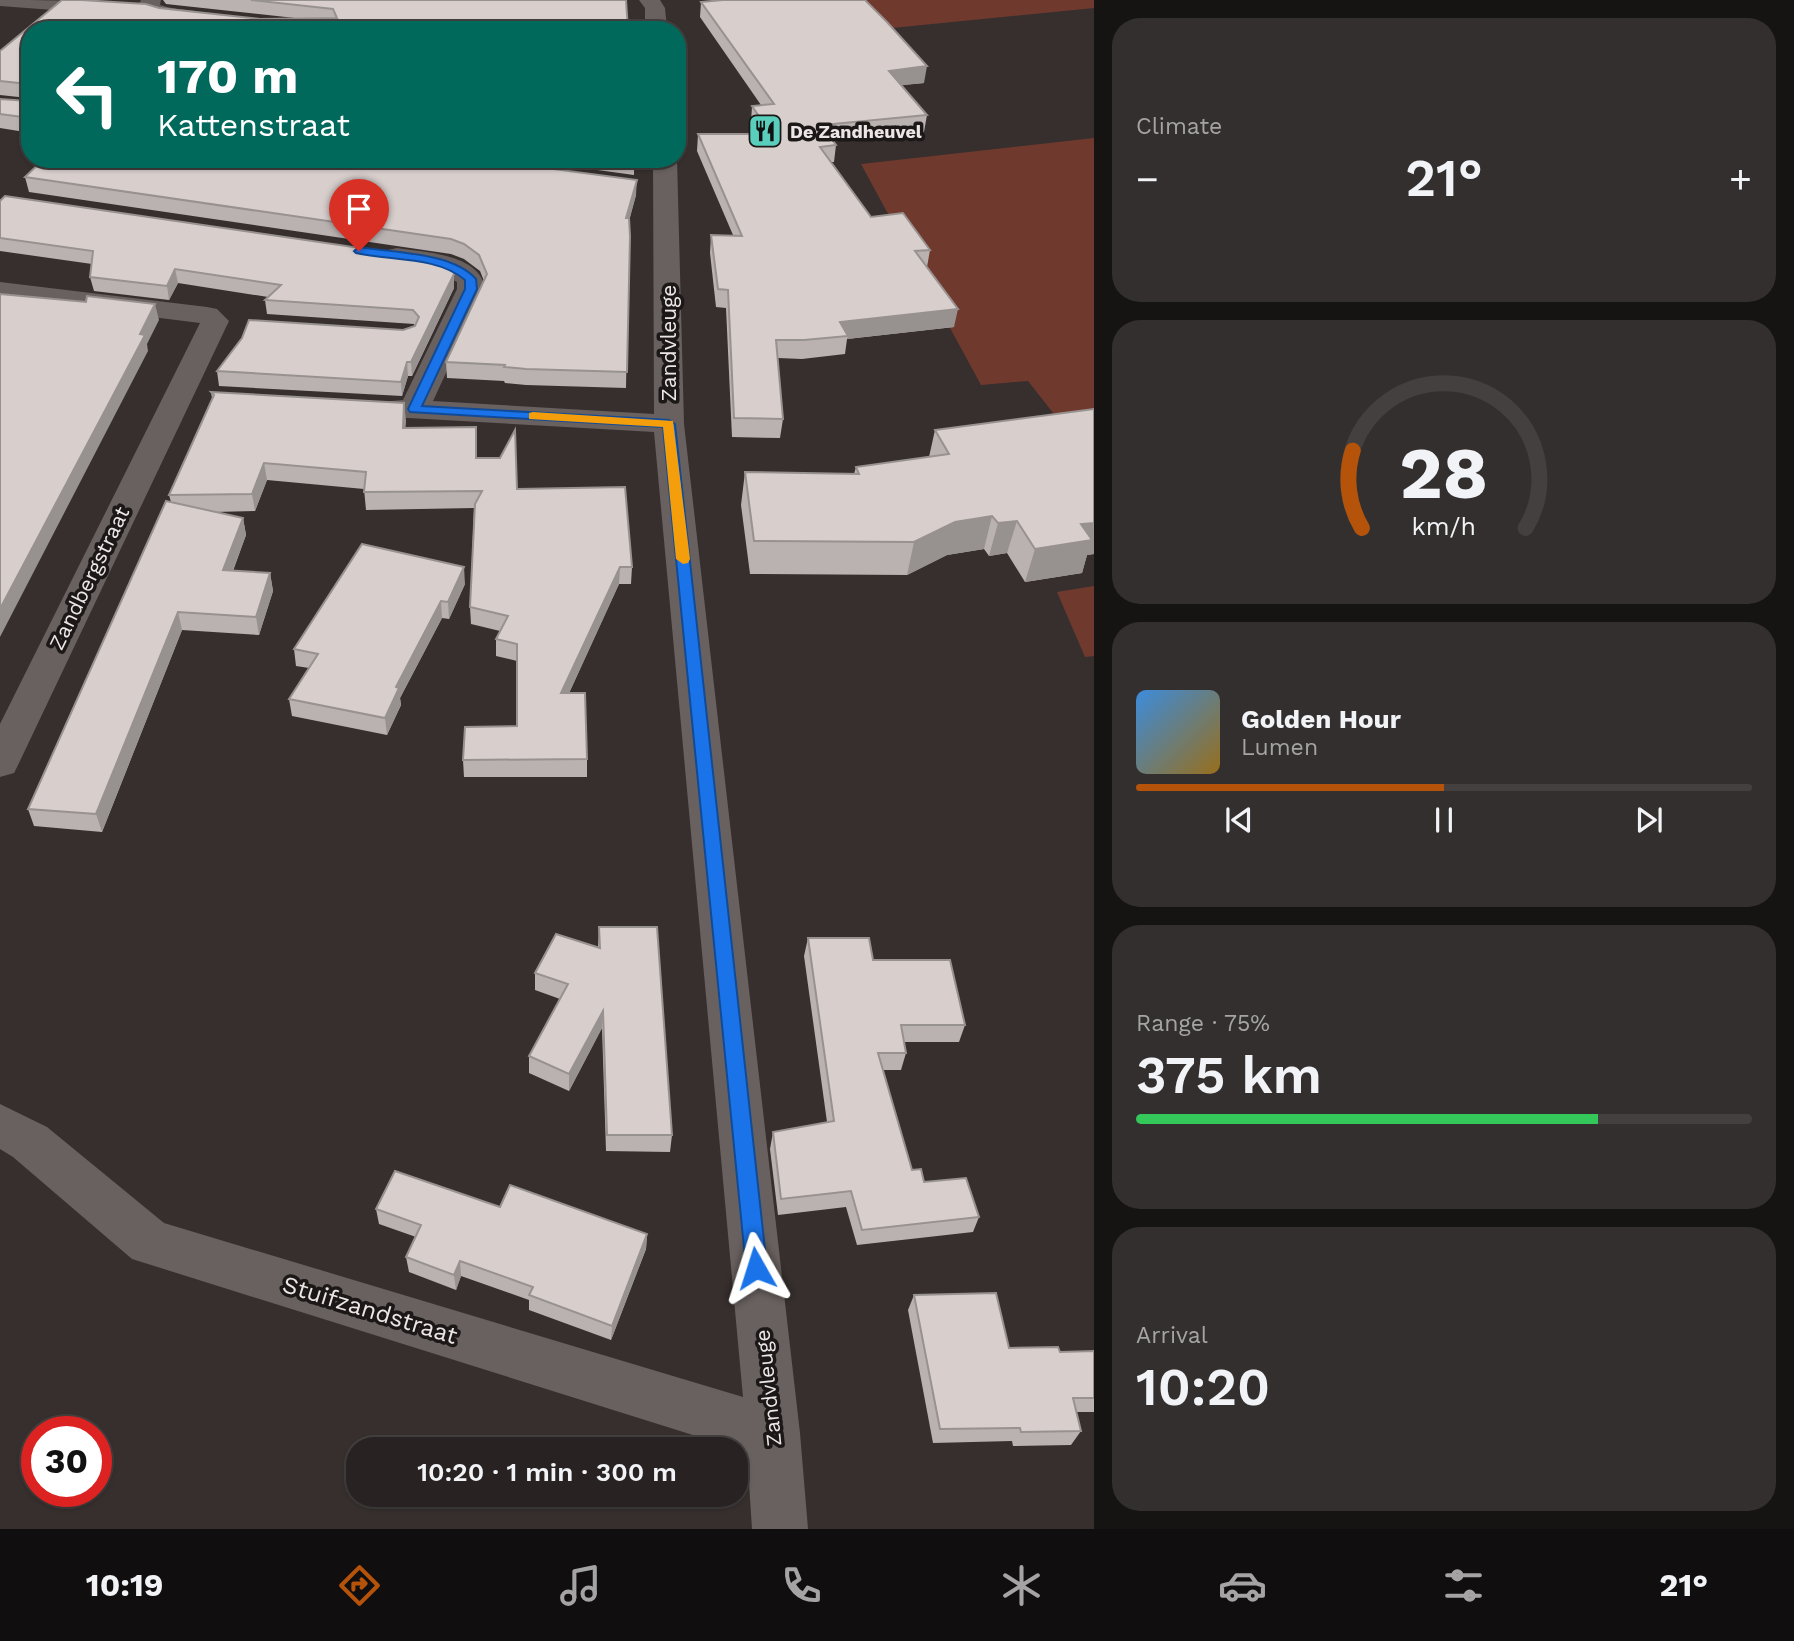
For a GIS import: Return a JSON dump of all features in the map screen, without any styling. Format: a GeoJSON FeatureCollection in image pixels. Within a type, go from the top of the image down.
{"type":"FeatureCollection","features":[{"type":"Feature","properties":{"kind":"street"},"geometry":{"type":"LineString","coordinates":[[0,0],[120,9],[151,4],[162,13],[218,19]]}},
{"type":"Feature","properties":{"kind":"street"},"geometry":{"type":"LineString","coordinates":[[649,0],[655,8],[656,21]]}},
{"type":"Feature","properties":{"kind":"street","name":"Zandvleuge"},"geometry":{"type":"LineString","coordinates":[[658,178],[669,424],[773,1433],[780,1529]]}},
{"type":"Feature","properties":{"kind":"street"},"geometry":{"type":"LineString","coordinates":[[373,253],[442,263],[459,269],[470,279],[471,289],[414,409]]}},
{"type":"Feature","properties":{"kind":"street","name":"Zandbergstraat"},"geometry":{"type":"LineString","coordinates":[[0,290],[207,315],[228,321],[193,396],[0,763]]}},
{"type":"Feature","properties":{"kind":"street"},"geometry":{"type":"LineString","coordinates":[[366,407],[669,424]]}},
{"type":"Feature","properties":{"kind":"street","name":"Stuifzandstraat"},"geometry":{"type":"LineString","coordinates":[[0,1125],[30,1142],[150,1242],[773,1433]]}},
{"type":"Feature","properties":{"kind":"shaded area"},"geometry":{"type":"Polygon","coordinates":[[[854,0],[1094,0],[1094,8],[882,29],[854,0]]]}},
{"type":"Feature","properties":{"kind":"shaded area"},"geometry":{"type":"Polygon","coordinates":[[[1094,138],[1094,419],[1061,423],[1028,381],[981,385],[861,164],[1094,138]]]}},
{"type":"Feature","properties":{"kind":"shaded area"},"geometry":{"type":"Polygon","coordinates":[[[1094,586],[1094,656],[1085,657],[1057,592],[1094,586]]]}},
{"type":"Feature","properties":{"kind":"building"},"geometry":{"type":"Polygon","coordinates":[[[62,0],[146,4],[159,8],[260,19],[337,18],[333,9],[251,0],[626,0],[627,21],[36,21],[62,0]]]}},
{"type":"Feature","properties":{"kind":"building"},"geometry":{"type":"Polygon","coordinates":[[[865,0],[927,66],[889,71],[927,115],[822,125],[836,145],[820,147],[871,217],[903,213],[930,250],[915,251],[958,309],[840,322],[848,336],[776,340],[783,419],[734,418],[728,290],[718,289],[711,235],[742,236],[698,134],[771,134],[752,106],[774,104],[701,2],[865,0]]]}},
{"type":"Feature","properties":{"kind":"building"},"geometry":{"type":"Polygon","coordinates":[[[21,34],[21,83],[0,81],[0,51],[21,34]]]}},
{"type":"Feature","properties":{"kind":"building"},"geometry":{"type":"Polygon","coordinates":[[[0,99],[21,100],[21,117],[0,114],[0,99]]]}},
{"type":"Feature","properties":{"kind":"building"},"geometry":{"type":"Polygon","coordinates":[[[34,168],[546,168],[637,180],[626,218],[629,218],[630,236],[627,372],[526,369],[504,367],[505,365],[446,362],[487,274],[479,255],[464,244],[451,239],[25,177],[34,168]]]}},
{"type":"Feature","properties":{"kind":"building"},"geometry":{"type":"Polygon","coordinates":[[[5,196],[435,259],[454,268],[454,274],[411,362],[407,362],[401,382],[217,371],[242,338],[249,320],[403,330],[415,326],[419,317],[413,310],[265,300],[281,285],[175,269],[167,286],[90,277],[93,251],[0,238],[0,201],[5,196]]]}},
{"type":"Feature","properties":{"kind":"building"},"geometry":{"type":"Polygon","coordinates":[[[0,294],[86,302],[87,296],[155,304],[140,334],[145,335],[0,609],[0,294]]]}},
{"type":"Feature","properties":{"kind":"building"},"geometry":{"type":"Polygon","coordinates":[[[211,392],[404,403],[403,428],[476,427],[476,458],[500,458],[515,430],[517,489],[625,487],[632,567],[620,567],[561,693],[585,693],[587,759],[463,760],[465,727],[517,726],[517,644],[496,639],[508,616],[470,607],[475,504],[482,491],[364,492],[366,472],[264,463],[252,494],[169,495],[214,395],[211,392]]]}},
{"type":"Feature","properties":{"kind":"building"},"geometry":{"type":"Polygon","coordinates":[[[1094,409],[1094,523],[1081,524],[1092,540],[1035,549],[1017,521],[998,523],[992,516],[955,522],[914,542],[754,541],[745,472],[859,474],[856,467],[949,454],[935,430],[1094,409]]]}},
{"type":"Feature","properties":{"kind":"building"},"geometry":{"type":"Polygon","coordinates":[[[166,501],[243,518],[223,570],[270,573],[256,617],[178,612],[96,814],[28,809],[166,501]]]}},
{"type":"Feature","properties":{"kind":"building"},"geometry":{"type":"Polygon","coordinates":[[[362,544],[464,567],[448,602],[441,601],[396,687],[399,688],[385,718],[289,699],[318,654],[294,649],[362,544]]]}},
{"type":"Feature","properties":{"kind":"building"},"geometry":{"type":"Polygon","coordinates":[[[599,927],[657,927],[672,1135],[607,1135],[603,1011],[569,1074],[529,1056],[568,984],[535,973],[556,934],[600,948],[599,927]]]}},
{"type":"Feature","properties":{"kind":"building"},"geometry":{"type":"Polygon","coordinates":[[[808,938],[869,938],[873,960],[950,960],[965,1025],[901,1025],[906,1053],[878,1053],[912,1170],[921,1169],[924,1182],[966,1178],[979,1217],[862,1230],[851,1191],[781,1199],[773,1132],[834,1121],[808,938]]]}},
{"type":"Feature","properties":{"kind":"building"},"geometry":{"type":"Polygon","coordinates":[[[395,1171],[500,1207],[510,1185],[647,1234],[612,1326],[529,1295],[533,1287],[460,1261],[454,1275],[406,1257],[421,1225],[376,1209],[395,1171]]]}},
{"type":"Feature","properties":{"kind":"building"},"geometry":{"type":"Polygon","coordinates":[[[996,1293],[1009,1348],[1058,1347],[1060,1352],[1094,1351],[1094,1398],[1073,1398],[1081,1431],[1021,1432],[1020,1428],[940,1429],[914,1295],[996,1293]]]}},
{"type":"Feature","properties":{"kind":"slow traffic"},"geometry":{"type":"LineString","coordinates":[[533,416],[669,424],[683,559]]}},
{"type":"Feature","properties":{"kind":"place","name":"De Zandheuvel"},"geometry":{"type":"Point","coordinates":[765,131]}},
{"type":"Feature","properties":{"kind":"route"},"geometry":{"type":"LineString","coordinates":[[359,251],[442,263],[459,269],[470,279],[471,289],[414,409],[669,424],[756,1268]]}}]}
